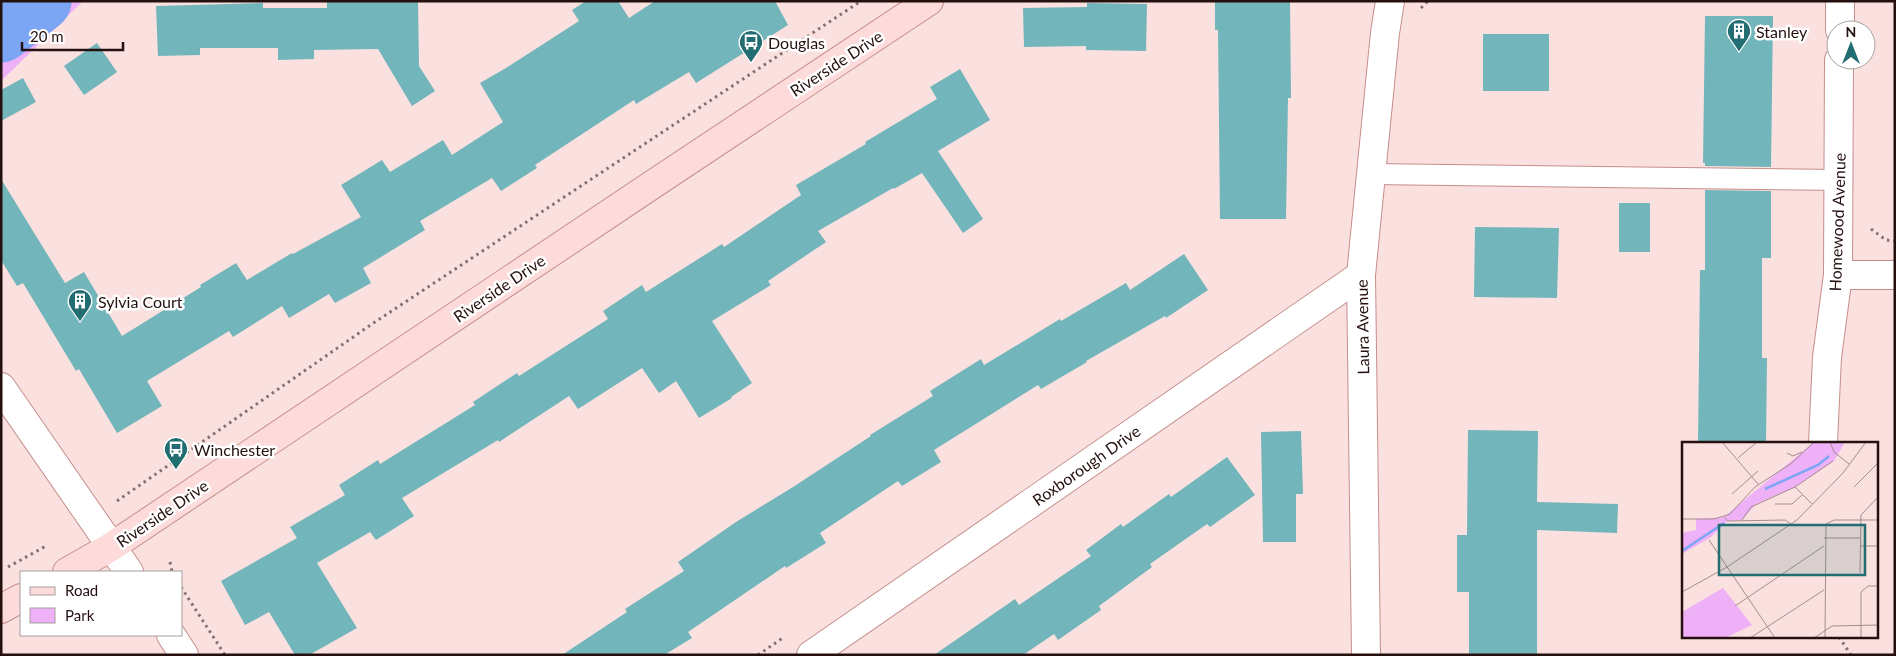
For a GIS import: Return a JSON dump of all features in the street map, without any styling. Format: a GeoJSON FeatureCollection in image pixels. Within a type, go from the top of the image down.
{"type":"FeatureCollection","features":[{"type":"Feature","properties":{"kind":"street","name":"Riverside Drive"},"geometry":{"type":"LineString","coordinates":[[69,571],[112,547],[399,356],[713,143],[930,1]]}},
{"type":"Feature","properties":{"kind":"street","name":"Laura Avenue"},"geometry":{"type":"LineString","coordinates":[[1366,655],[1361,275],[1385,33],[1390,1]]}},
{"type":"Feature","properties":{"kind":"street"},"geometry":{"type":"LineString","coordinates":[[1840,1],[1840,20]]}},
{"type":"Feature","properties":{"kind":"street","name":"Homewood Avenue"},"geometry":{"type":"LineString","coordinates":[[1824,442],[1826,357],[1838,275],[1839,70]]}},
{"type":"Feature","properties":{"kind":"street","name":"Roxborough Drive"},"geometry":{"type":"LineString","coordinates":[[811,655],[1361,275]]}},
{"type":"Feature","properties":{"kind":"street"},"geometry":{"type":"LineString","coordinates":[[1838,275],[1885,275]]}},
{"type":"Feature","properties":{"kind":"street"},"geometry":{"type":"LineString","coordinates":[[1,388],[127,571]]}},
{"type":"Feature","properties":{"kind":"street"},"geometry":{"type":"LineString","coordinates":[[1,609],[20,599]]}},
{"type":"Feature","properties":{"kind":"street"},"geometry":{"type":"LineString","coordinates":[[172,636],[184,655]]}},
{"type":"Feature","properties":{"kind":"lane"},"geometry":{"type":"LineString","coordinates":[[1371,174],[1839,180]]}},
{"type":"Feature","properties":{"kind":"path"},"geometry":{"type":"LineString","coordinates":[[92,518],[372,324],[861,1]]}},
{"type":"Feature","properties":{"kind":"path"},"geometry":{"type":"LineString","coordinates":[[1885,275],[1871,229],[1886,240],[1895,242]]}},
{"type":"Feature","properties":{"kind":"path"},"geometry":{"type":"LineString","coordinates":[[1,571],[51,543]]}},
{"type":"Feature","properties":{"kind":"path"},"geometry":{"type":"LineString","coordinates":[[170,562],[172,571]]}},
{"type":"Feature","properties":{"kind":"path"},"geometry":{"type":"LineString","coordinates":[[182,589],[225,655]]}},
{"type":"Feature","properties":{"kind":"path"},"geometry":{"type":"LineString","coordinates":[[1840,638],[1851,655]]}},
{"type":"Feature","properties":{"kind":"green space"},"geometry":{"type":"Polygon","coordinates":[[[1,1],[83,1],[1,81],[1,1]]]}},
{"type":"Feature","properties":{"kind":"building"},"geometry":{"type":"Polygon","coordinates":[[[327,1],[418,1],[419,66],[435,91],[412,106],[378,49],[314,50],[314,59],[278,60],[278,48],[200,48],[200,55],[158,56],[156,6],[263,3],[263,8],[327,8],[327,1]]]}},
{"type":"Feature","properties":{"kind":"building"},"geometry":{"type":"Polygon","coordinates":[[[586,1],[618,1],[629,18],[655,1],[775,1],[788,25],[696,83],[689,72],[636,104],[634,100],[535,165],[537,168],[501,191],[492,178],[420,221],[425,230],[363,268],[371,283],[335,303],[329,294],[289,318],[282,306],[233,337],[229,331],[147,381],[162,406],[117,433],[79,369],[76,371],[23,283],[17,286],[1,260],[1,179],[65,283],[84,272],[122,336],[236,263],[247,280],[292,253],[361,217],[341,185],[382,160],[390,172],[443,140],[452,155],[503,122],[480,83],[579,21],[572,10],[586,1]]]}},
{"type":"Feature","properties":{"kind":"building"},"geometry":{"type":"Polygon","coordinates":[[[1215,1],[1290,1],[1291,98],[1288,98],[1286,219],[1220,219],[1218,30],[1215,30],[1215,1]]]}},
{"type":"Feature","properties":{"kind":"building"},"geometry":{"type":"Polygon","coordinates":[[[1087,3],[1147,4],[1146,51],[1086,50],[1086,46],[1024,47],[1023,8],[1087,7],[1087,3]]]}},
{"type":"Feature","properties":{"kind":"building"},"geometry":{"type":"Polygon","coordinates":[[[1705,16],[1773,16],[1771,167],[1705,166],[1705,163],[1703,163],[1705,16]]]}},
{"type":"Feature","properties":{"kind":"building"},"geometry":{"type":"Polygon","coordinates":[[[1483,34],[1549,34],[1549,91],[1483,91],[1483,34]]]}},
{"type":"Feature","properties":{"kind":"building"},"geometry":{"type":"Polygon","coordinates":[[[97,43],[117,72],[84,95],[64,66],[97,43]]]}},
{"type":"Feature","properties":{"kind":"building"},"geometry":{"type":"Polygon","coordinates":[[[960,69],[990,120],[938,151],[983,219],[963,233],[922,173],[893,188],[818,231],[826,242],[768,281],[771,285],[712,321],[752,383],[732,398],[699,418],[676,381],[659,393],[642,368],[578,409],[569,396],[499,442],[498,440],[402,498],[414,516],[376,540],[370,532],[317,563],[357,628],[309,655],[295,655],[269,612],[245,625],[221,581],[297,538],[290,527],[345,495],[339,485],[378,460],[380,464],[475,405],[473,402],[517,373],[519,376],[608,319],[603,311],[642,285],[646,292],[722,244],[724,247],[801,195],[796,185],[937,99],[930,87],[960,69]]]}},
{"type":"Feature","properties":{"kind":"building"},"geometry":{"type":"Polygon","coordinates":[[[23,78],[36,102],[1,121],[1,90],[23,78]]]}},
{"type":"Feature","properties":{"kind":"building"},"geometry":{"type":"Polygon","coordinates":[[[1705,190],[1771,191],[1771,258],[1762,258],[1762,358],[1767,358],[1766,442],[1698,442],[1700,270],[1705,270],[1705,190]]]}},
{"type":"Feature","properties":{"kind":"building"},"geometry":{"type":"Polygon","coordinates":[[[1619,203],[1650,203],[1650,252],[1619,252],[1619,203]]]}},
{"type":"Feature","properties":{"kind":"building"},"geometry":{"type":"Polygon","coordinates":[[[1475,227],[1559,228],[1557,298],[1474,297],[1475,227]]]}},
{"type":"Feature","properties":{"kind":"building"},"geometry":{"type":"Polygon","coordinates":[[[1184,254],[1208,290],[1166,318],[1165,316],[1041,389],[1038,385],[934,450],[941,462],[902,486],[898,481],[820,533],[826,543],[786,568],[785,566],[688,632],[692,638],[664,655],[562,655],[627,612],[625,609],[684,571],[678,562],[736,522],[933,396],[930,391],[981,359],[984,365],[1060,319],[1061,321],[1126,283],[1130,290],[1184,254]]]}},
{"type":"Feature","properties":{"kind":"building"},"geometry":{"type":"Polygon","coordinates":[[[1468,430],[1538,431],[1537,502],[1618,504],[1617,533],[1537,530],[1537,655],[1469,655],[1469,592],[1457,592],[1457,535],[1467,535],[1468,430]]]}},
{"type":"Feature","properties":{"kind":"building"},"geometry":{"type":"Polygon","coordinates":[[[1301,431],[1303,494],[1296,494],[1296,542],[1263,542],[1261,432],[1301,431]]]}},
{"type":"Feature","properties":{"kind":"building"},"geometry":{"type":"Polygon","coordinates":[[[1227,457],[1255,495],[1210,527],[1207,524],[1150,564],[1152,567],[1099,606],[1101,610],[1058,640],[1054,634],[1023,655],[934,655],[1015,599],[1019,605],[1091,556],[1086,550],[1121,524],[1123,527],[1169,494],[1171,497],[1227,457]]]}},
{"type":"Feature","properties":{"kind":"waterway"},"geometry":{"type":"LineString","coordinates":[[1,32],[41,1]]}},
{"type":"Feature","properties":{"kind":"place","name":"Stanley"},"geometry":{"type":"Point","coordinates":[1739,52]}},
{"type":"Feature","properties":{"kind":"place","name":"Douglas"},"geometry":{"type":"Point","coordinates":[751,63]}},
{"type":"Feature","properties":{"kind":"place","name":"Sylvia Court"},"geometry":{"type":"Point","coordinates":[80,322]}},
{"type":"Feature","properties":{"kind":"place","name":"Winchester"},"geometry":{"type":"Point","coordinates":[176,470]}}]}
